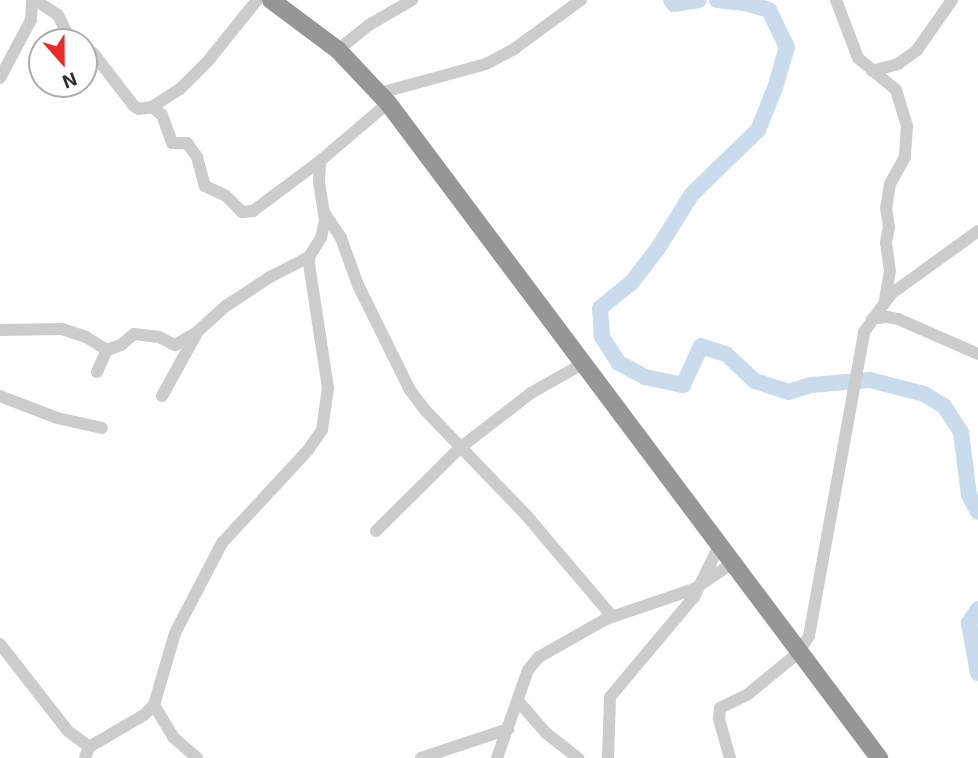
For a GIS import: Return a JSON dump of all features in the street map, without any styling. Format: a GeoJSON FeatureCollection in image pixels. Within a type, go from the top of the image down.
{"type":"FeatureCollection","features":[{"type":"Feature","properties":{"kind":"highway"},"geometry":{"type":"LineString","coordinates":[[278,2],[338,50],[384,98],[879,758]]}},
{"type":"Feature","properties":{"kind":"street"},"geometry":{"type":"LineString","coordinates":[[0,78],[31,20],[34,0],[58,15],[64,28]]}},
{"type":"Feature","properties":{"kind":"street"},"geometry":{"type":"LineString","coordinates":[[98,59],[134,106],[139,109],[152,107],[175,93],[199,70],[257,0]]}},
{"type":"Feature","properties":{"kind":"street"},"geometry":{"type":"LineString","coordinates":[[338,50],[369,25],[412,0]]}},
{"type":"Feature","properties":{"kind":"street"},"geometry":{"type":"LineString","coordinates":[[152,107],[162,115],[172,143],[187,143],[197,157],[205,186],[226,196],[242,212],[253,211],[320,161],[384,98],[486,64],[514,49],[581,0]]}},
{"type":"Feature","properties":{"kind":"street"},"geometry":{"type":"LineString","coordinates":[[836,0],[858,58],[896,90],[907,125],[905,157],[890,184],[886,208],[889,227],[886,243],[890,271],[885,300]]}},
{"type":"Feature","properties":{"kind":"street"},"geometry":{"type":"LineString","coordinates":[[872,71],[898,64],[918,50],[952,0]]}},
{"type":"Feature","properties":{"kind":"street"},"geometry":{"type":"LineString","coordinates":[[320,161],[318,183],[325,214],[341,238],[358,285],[396,367],[426,411],[526,515],[612,616]]}},
{"type":"Feature","properties":{"kind":"street"},"geometry":{"type":"LineString","coordinates":[[0,330],[62,329],[107,350],[121,345],[136,333],[159,337],[175,345],[196,333],[226,306],[277,272],[309,257],[321,238],[325,214]]}},
{"type":"Feature","properties":{"kind":"street"},"geometry":{"type":"LineString","coordinates":[[730,758],[721,731],[720,708],[747,695],[798,653],[808,636],[862,338],[885,300],[978,231]]}},
{"type":"Feature","properties":{"kind":"street"},"geometry":{"type":"LineString","coordinates":[[0,644],[87,752],[144,715],[154,705],[175,633],[222,543],[308,450],[322,429],[328,388],[309,257]]}},
{"type":"Feature","properties":{"kind":"street"},"geometry":{"type":"LineString","coordinates":[[872,319],[898,319],[978,354]]}},
{"type":"Feature","properties":{"kind":"street"},"geometry":{"type":"LineString","coordinates":[[162,396],[196,333]]}},
{"type":"Feature","properties":{"kind":"street"},"geometry":{"type":"LineString","coordinates":[[97,372],[107,350]]}},
{"type":"Feature","properties":{"kind":"street"},"geometry":{"type":"LineString","coordinates":[[376,531],[461,447],[531,393],[584,363]]}},
{"type":"Feature","properties":{"kind":"street"},"geometry":{"type":"LineString","coordinates":[[0,396],[57,418],[102,428]]}},
{"type":"Feature","properties":{"kind":"street"},"geometry":{"type":"LineString","coordinates":[[497,758],[519,702],[528,670],[539,657],[612,616],[701,586],[720,544]]}},
{"type":"Feature","properties":{"kind":"street"},"geometry":{"type":"LineString","coordinates":[[608,758],[610,697],[701,586],[734,562]]}},
{"type":"Feature","properties":{"kind":"street"},"geometry":{"type":"LineString","coordinates":[[519,702],[546,733],[578,758]]}},
{"type":"Feature","properties":{"kind":"street"},"geometry":{"type":"LineString","coordinates":[[154,705],[173,737],[197,758]]}},
{"type":"Feature","properties":{"kind":"street"},"geometry":{"type":"LineString","coordinates":[[421,758],[508,729]]}},
{"type":"Feature","properties":{"kind":"waterway"},"geometry":{"type":"LineString","coordinates":[[671,0],[674,4],[699,0]]}},
{"type":"Feature","properties":{"kind":"waterway"},"geometry":{"type":"LineString","coordinates":[[717,0],[745,3],[769,10],[787,47],[775,88],[758,130],[692,194],[658,248],[632,282],[600,308],[602,337],[619,363],[645,377],[683,385],[701,346],[726,354],[755,381],[788,392],[811,385],[870,380],[924,394],[944,406],[961,432],[969,495],[978,512]]}},
{"type":"Feature","properties":{"kind":"waterway"},"geometry":{"type":"LineString","coordinates":[[978,609],[969,623],[978,673]]}}]}
